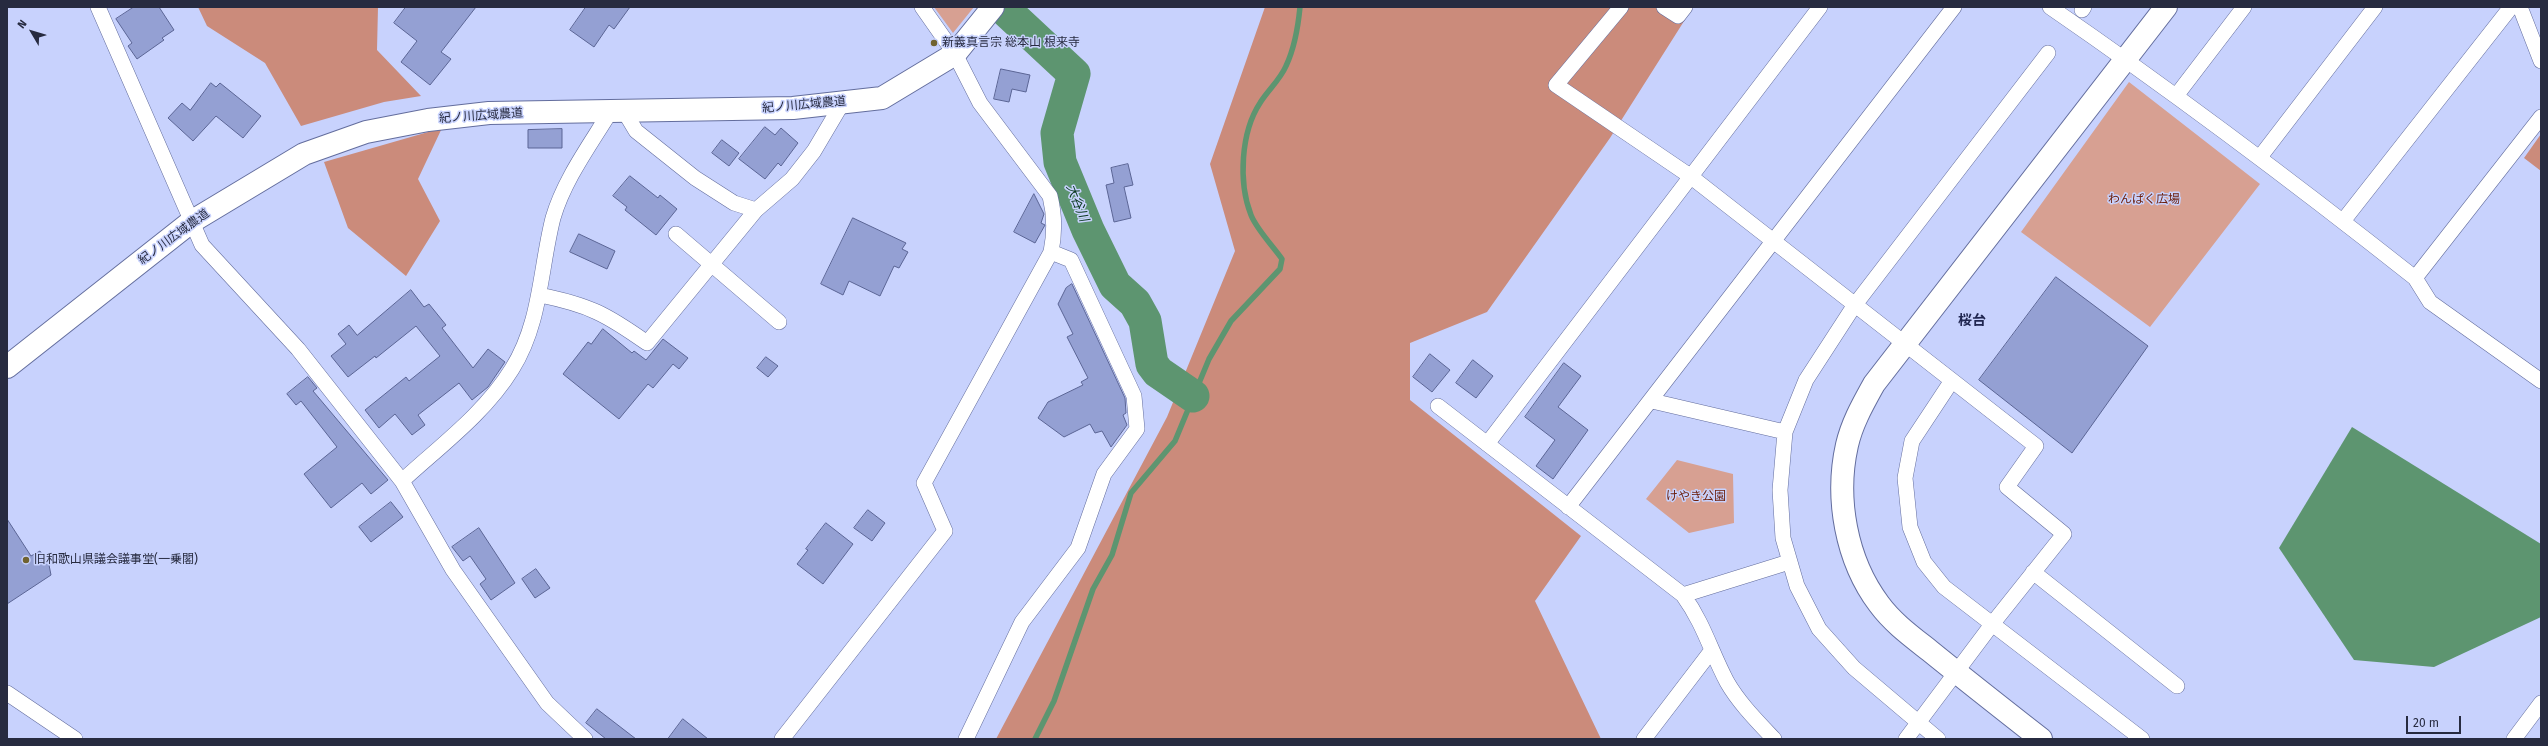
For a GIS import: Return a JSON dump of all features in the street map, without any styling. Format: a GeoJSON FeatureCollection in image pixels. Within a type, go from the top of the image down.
{"type":"FeatureCollection","features":[{"type":"Feature","properties":{"kind":"street"},"geometry":{"type":"LineString","coordinates":[[98,7],[202,245],[298,349],[402,481],[453,570],[547,703],[584,739]]}},
{"type":"Feature","properties":{"kind":"street"},"geometry":{"type":"LineString","coordinates":[[782,739],[945,531],[924,483],[1051,252],[1054,233],[1054,211],[1050,196],[980,103],[954,54],[922,7]]}},
{"type":"Feature","properties":{"kind":"street"},"geometry":{"type":"LineString","coordinates":[[1621,7],[1556,86],[1690,176],[1951,382],[2036,446],[2007,487],[2064,534],[1993,623],[1906,739]]}},
{"type":"Feature","properties":{"kind":"street"},"geometry":{"type":"LineString","coordinates":[[1664,7],[1678,16],[1685,7]]}},
{"type":"Feature","properties":{"kind":"street"},"geometry":{"type":"LineString","coordinates":[[1487,444],[1820,7]]}},
{"type":"Feature","properties":{"kind":"street"},"geometry":{"type":"LineString","coordinates":[[1568,507],[1652,401],[1772,240],[1954,7]]}},
{"type":"Feature","properties":{"kind":"street"},"geometry":{"type":"LineString","coordinates":[[2050,7],[2126,59],[2260,157],[2415,278],[2430,302],[2541,381]]}},
{"type":"Feature","properties":{"kind":"street"},"geometry":{"type":"LineString","coordinates":[[2041,739],[1908,634],[1879,604],[1864,581],[1849,541],[1846,525],[1844,463],[1853,426],[1874,384],[2166,7]]}},
{"type":"Feature","properties":{"kind":"street"},"geometry":{"type":"LineString","coordinates":[[2176,96],[2244,7]]}},
{"type":"Feature","properties":{"kind":"street"},"geometry":{"type":"LineString","coordinates":[[2260,157],[2375,7]]}},
{"type":"Feature","properties":{"kind":"street"},"geometry":{"type":"LineString","coordinates":[[2343,221],[2511,7]]}},
{"type":"Feature","properties":{"kind":"street"},"geometry":{"type":"LineString","coordinates":[[2520,7],[2541,61]]}},
{"type":"Feature","properties":{"kind":"street","name":"紀ノ川広域農道"},"geometry":{"type":"LineString","coordinates":[[7,367],[191,222],[304,154],[366,132],[428,120],[489,113],[793,108],[882,98],[954,54],[991,10]]}},
{"type":"Feature","properties":{"kind":"street"},"geometry":{"type":"LineString","coordinates":[[1938,739],[1918,724],[1854,668],[1820,629],[1797,586],[1783,538],[1780,490],[1785,432],[1806,380],[1854,306],[2048,54]]}},
{"type":"Feature","properties":{"kind":"street"},"geometry":{"type":"LineString","coordinates":[[540,296],[596,310],[613,319],[647,343],[756,210],[792,178],[814,151],[843,102]]}},
{"type":"Feature","properties":{"kind":"street"},"geometry":{"type":"LineString","coordinates":[[402,481],[480,410],[512,369],[524,346],[540,296],[553,218],[565,189],[617,112],[636,131],[695,178],[734,203],[756,210]]}},
{"type":"Feature","properties":{"kind":"street"},"geometry":{"type":"LineString","coordinates":[[2415,278],[2541,117]]}},
{"type":"Feature","properties":{"kind":"street"},"geometry":{"type":"LineString","coordinates":[[676,234],[713,263],[779,322]]}},
{"type":"Feature","properties":{"kind":"street"},"geometry":{"type":"LineString","coordinates":[[966,739],[1022,622],[1078,548],[1104,474],[1137,429],[1134,396],[1071,260],[1051,252]]}},
{"type":"Feature","properties":{"kind":"street"},"geometry":{"type":"LineString","coordinates":[[1951,382],[1912,442],[1905,478],[1910,527],[1924,562],[1944,587],[1993,623],[2142,739]]}},
{"type":"Feature","properties":{"kind":"street"},"geometry":{"type":"LineString","coordinates":[[1652,401],[1785,432]]}},
{"type":"Feature","properties":{"kind":"street"},"geometry":{"type":"LineString","coordinates":[[1438,406],[1683,596],[1699,617],[1728,684],[1756,720],[1774,739]]}},
{"type":"Feature","properties":{"kind":"street"},"geometry":{"type":"LineString","coordinates":[[1683,596],[1789,562]]}},
{"type":"Feature","properties":{"kind":"street"},"geometry":{"type":"LineString","coordinates":[[2033,572],[2177,686]]}},
{"type":"Feature","properties":{"kind":"street"},"geometry":{"type":"LineString","coordinates":[[1644,739],[1712,650]]}},
{"type":"Feature","properties":{"kind":"street"},"geometry":{"type":"LineString","coordinates":[[7,693],[75,739]]}},
{"type":"Feature","properties":{"kind":"street"},"geometry":{"type":"LineString","coordinates":[[2514,739],[2541,703]]}},
{"type":"Feature","properties":{"kind":"green space"},"geometry":{"type":"Polygon","coordinates":[[[934,7],[974,7],[953,33],[934,7]]]}},
{"type":"Feature","properties":{"kind":"green space","name":"わんぱく広場"},"geometry":{"type":"Polygon","coordinates":[[[2129,82],[2260,184],[2150,327],[2021,232],[2129,82]]]}},
{"type":"Feature","properties":{"kind":"green space","name":"けやき公園"},"geometry":{"type":"Polygon","coordinates":[[[1677,460],[1733,474],[1734,523],[1689,533],[1646,499],[1677,460]]]}},
{"type":"Feature","properties":{"kind":"shaded area"},"geometry":{"type":"Polygon","coordinates":[[[198,7],[378,7],[377,50],[421,96],[384,102],[301,126],[265,63],[207,26],[198,7]]]}},
{"type":"Feature","properties":{"kind":"shaded area"},"geometry":{"type":"Polygon","coordinates":[[[1265,7],[1693,7],[1610,138],[1487,312],[1410,343],[1410,400],[1581,536],[1535,601],[1601,739],[996,739],[1167,417],[1235,251],[1210,164],[1265,7]]]}},
{"type":"Feature","properties":{"kind":"shaded area"},"geometry":{"type":"Polygon","coordinates":[[[442,128],[418,179],[440,221],[406,276],[348,228],[324,162],[442,128]]]}},
{"type":"Feature","properties":{"kind":"shaded area"},"geometry":{"type":"Polygon","coordinates":[[[2541,134],[2541,171],[2524,158],[2541,134]]]}},
{"type":"Feature","properties":{"kind":"shaded area"},"geometry":{"type":"Polygon","coordinates":[[[2352,427],[2541,544],[2541,617],[2434,667],[2354,660],[2279,548],[2352,427]]]}},
{"type":"Feature","properties":{"kind":"building"},"geometry":{"type":"Polygon","coordinates":[[[134,7],[159,7],[174,30],[162,38],[164,40],[137,59],[128,46],[132,43],[116,19],[134,7]]]}},
{"type":"Feature","properties":{"kind":"building"},"geometry":{"type":"Polygon","coordinates":[[[406,7],[476,7],[441,52],[451,59],[430,85],[401,62],[417,41],[394,23],[406,7]]]}},
{"type":"Feature","properties":{"kind":"building"},"geometry":{"type":"Polygon","coordinates":[[[586,7],[630,7],[614,29],[609,25],[594,47],[570,30],[586,7]]]}},
{"type":"Feature","properties":{"kind":"building"},"geometry":{"type":"Polygon","coordinates":[[[1001,69],[1030,75],[1026,92],[1012,89],[1009,102],[994,99],[1001,69]]]}},
{"type":"Feature","properties":{"kind":"building"},"geometry":{"type":"Polygon","coordinates":[[[211,83],[216,87],[220,83],[261,116],[243,138],[216,116],[193,141],[168,118],[182,103],[190,110],[211,83]]]}},
{"type":"Feature","properties":{"kind":"building"},"geometry":{"type":"Polygon","coordinates":[[[765,127],[775,135],[781,128],[798,143],[781,166],[778,163],[765,179],[739,159],[765,127]]]}},
{"type":"Feature","properties":{"kind":"building"},"geometry":{"type":"Polygon","coordinates":[[[562,129],[562,148],[528,148],[528,130],[562,129]]]}},
{"type":"Feature","properties":{"kind":"building"},"geometry":{"type":"Polygon","coordinates":[[[722,140],[739,153],[729,166],[712,153],[722,140]]]}},
{"type":"Feature","properties":{"kind":"building"},"geometry":{"type":"Polygon","coordinates":[[[1128,164],[1133,185],[1124,187],[1131,218],[1114,222],[1106,185],[1114,183],[1111,168],[1128,164]]]}},
{"type":"Feature","properties":{"kind":"building"},"geometry":{"type":"Polygon","coordinates":[[[630,176],[658,198],[660,195],[677,209],[656,235],[625,210],[627,207],[613,196],[630,176]]]}},
{"type":"Feature","properties":{"kind":"building"},"geometry":{"type":"Polygon","coordinates":[[[1034,194],[1044,214],[1041,223],[1045,225],[1035,243],[1014,232],[1034,194]]]}},
{"type":"Feature","properties":{"kind":"building"},"geometry":{"type":"Polygon","coordinates":[[[853,218],[906,243],[902,249],[908,252],[899,268],[894,266],[880,296],[849,281],[843,295],[821,284],[853,218]]]}},
{"type":"Feature","properties":{"kind":"building"},"geometry":{"type":"Polygon","coordinates":[[[579,234],[615,251],[607,269],[570,252],[579,234]]]}},
{"type":"Feature","properties":{"kind":"building"},"geometry":{"type":"Polygon","coordinates":[[[2056,277],[2148,346],[2072,453],[1979,380],[2056,277]]]}},
{"type":"Feature","properties":{"kind":"building"},"geometry":{"type":"Polygon","coordinates":[[[1072,284],[1125,398],[1126,413],[1123,415],[1127,425],[1111,447],[1102,431],[1095,433],[1090,424],[1064,437],[1038,418],[1048,402],[1083,385],[1081,382],[1088,378],[1067,337],[1073,334],[1058,304],[1066,288],[1072,284]]]}},
{"type":"Feature","properties":{"kind":"building"},"geometry":{"type":"Polygon","coordinates":[[[411,290],[424,307],[429,304],[446,325],[442,328],[473,368],[488,349],[505,362],[488,387],[472,400],[459,383],[418,415],[425,425],[412,435],[395,414],[379,428],[365,410],[406,377],[409,381],[440,356],[416,326],[376,358],[375,356],[348,377],[331,356],[346,344],[338,334],[349,325],[357,335],[411,290]]]}},
{"type":"Feature","properties":{"kind":"building"},"geometry":{"type":"Polygon","coordinates":[[[603,329],[632,353],[634,351],[646,360],[663,339],[688,358],[679,369],[673,364],[653,388],[648,384],[619,419],[563,374],[588,342],[591,344],[603,329]]]}},
{"type":"Feature","properties":{"kind":"building"},"geometry":{"type":"Polygon","coordinates":[[[1430,354],[1450,370],[1432,392],[1413,377],[1430,354]]]}},
{"type":"Feature","properties":{"kind":"building"},"geometry":{"type":"Polygon","coordinates":[[[766,357],[778,366],[768,377],[757,368],[766,357]]]}},
{"type":"Feature","properties":{"kind":"building"},"geometry":{"type":"Polygon","coordinates":[[[1473,360],[1493,376],[1476,398],[1456,383],[1473,360]]]}},
{"type":"Feature","properties":{"kind":"building"},"geometry":{"type":"Polygon","coordinates":[[[1564,363],[1581,376],[1558,407],[1588,430],[1553,479],[1536,466],[1555,440],[1525,417],[1564,363]]]}},
{"type":"Feature","properties":{"kind":"building"},"geometry":{"type":"Polygon","coordinates":[[[308,377],[317,388],[313,391],[388,480],[371,494],[362,483],[331,508],[304,474],[337,447],[301,401],[296,405],[287,394],[308,377]]]}},
{"type":"Feature","properties":{"kind":"building"},"geometry":{"type":"Polygon","coordinates":[[[391,502],[403,517],[371,542],[359,527],[391,502]]]}},
{"type":"Feature","properties":{"kind":"building"},"geometry":{"type":"Polygon","coordinates":[[[868,510],[885,523],[872,541],[854,528],[868,510]]]}},
{"type":"Feature","properties":{"kind":"building","name":"旧和歌山県議会議事堂(一乗閣)"},"geometry":{"type":"Polygon","coordinates":[[[7,519],[31,556],[40,551],[49,565],[51,575],[7,604],[7,519]]]}},
{"type":"Feature","properties":{"kind":"building"},"geometry":{"type":"Polygon","coordinates":[[[826,523],[853,544],[823,584],[797,564],[808,550],[806,549],[826,523]]]}},
{"type":"Feature","properties":{"kind":"building"},"geometry":{"type":"Polygon","coordinates":[[[479,528],[515,583],[491,600],[480,584],[486,579],[470,556],[463,561],[452,547],[479,528]]]}},
{"type":"Feature","properties":{"kind":"building"},"geometry":{"type":"Polygon","coordinates":[[[536,569],[550,588],[535,598],[522,579],[536,569]]]}},
{"type":"Feature","properties":{"kind":"building"},"geometry":{"type":"Polygon","coordinates":[[[597,709],[636,739],[606,739],[586,723],[597,709]]]}},
{"type":"Feature","properties":{"kind":"building"},"geometry":{"type":"Polygon","coordinates":[[[683,719],[708,739],[668,739],[683,719]]]}},
{"type":"Feature","properties":{"kind":"waterway","name":"大谷川"},"geometry":{"type":"LineString","coordinates":[[1002,7],[1074,74],[1057,133],[1060,162],[1088,230],[1115,285],[1135,303],[1145,321],[1152,364],[1158,372],[1193,396]]}},
{"type":"Feature","properties":{"kind":"waterway"},"geometry":{"type":"LineString","coordinates":[[1035,739],[1054,701],[1093,589],[1112,555],[1131,493],[1175,441],[1209,359],[1231,321],[1280,269],[1282,259],[1254,221],[1247,202],[1243,173],[1245,142],[1249,128],[1260,103],[1281,76],[1292,52],[1296,37],[1300,7]]}},
{"type":"Feature","properties":{"kind":"place","name":"新義真言宗 総本山 根来寺"},"geometry":{"type":"Point","coordinates":[934,43]}},
{"type":"Feature","properties":{"kind":"place","name":"旧和歌山県議会議事堂(一乗閣)"},"geometry":{"type":"Point","coordinates":[26,560]}},
{"type":"Feature","properties":{"kind":"district","name":"桜台"},"geometry":{"type":"Point","coordinates":[1972,321]}}]}
